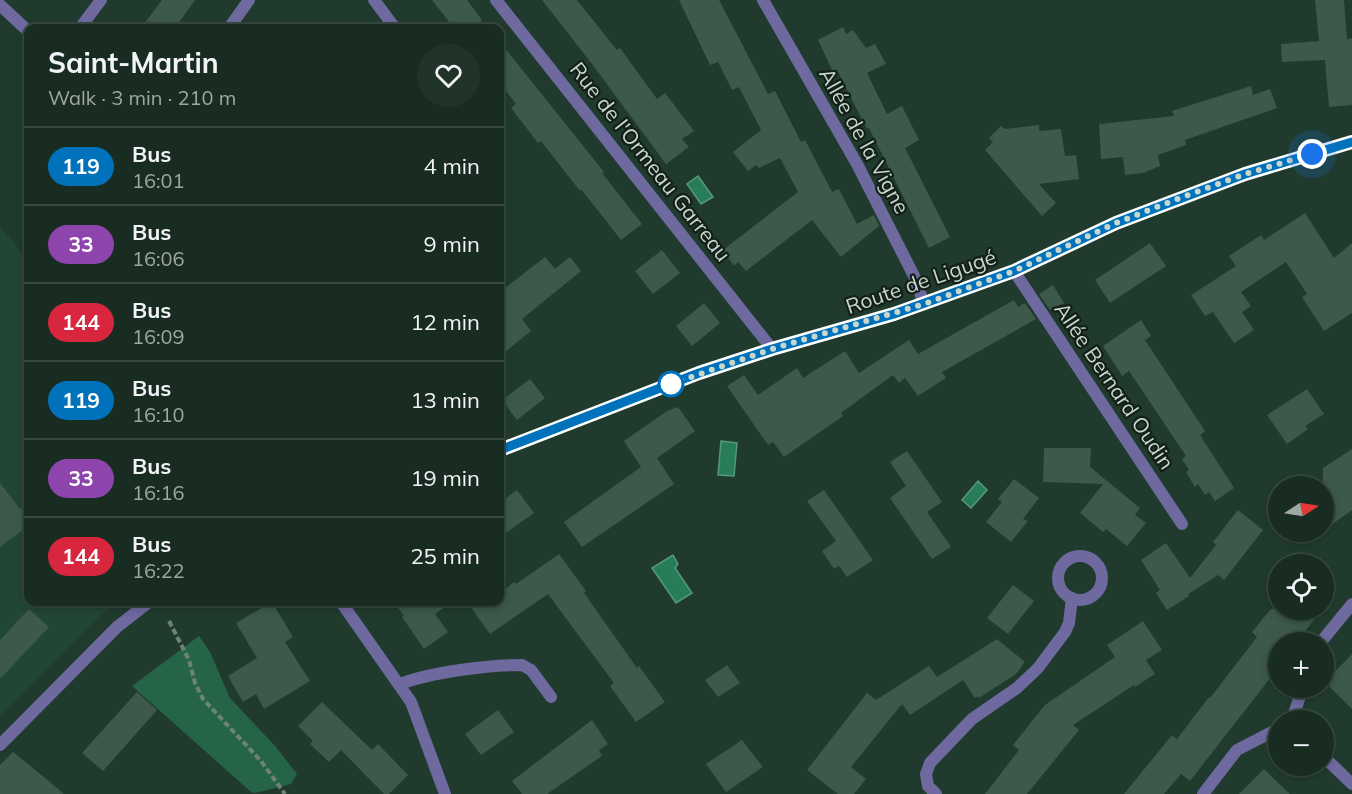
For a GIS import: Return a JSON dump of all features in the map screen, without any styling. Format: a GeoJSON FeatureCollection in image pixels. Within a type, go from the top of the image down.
{"type":"FeatureCollection","features":[{"type":"Feature","properties":{"kind":"street"},"geometry":{"type":"LineString","coordinates":[[83,24],[101,0]]}},
{"type":"Feature","properties":{"kind":"street"},"geometry":{"type":"LineString","coordinates":[[232,24],[249,0]]}},
{"type":"Feature","properties":{"kind":"street"},"geometry":{"type":"LineString","coordinates":[[374,0],[392,24]]}},
{"type":"Feature","properties":{"kind":"street","name":"Rue de l'Ormeau Garreau"},"geometry":{"type":"LineString","coordinates":[[496,0],[772,349]]}},
{"type":"Feature","properties":{"kind":"street","name":"Allée de la Vigne"},"geometry":{"type":"LineString","coordinates":[[763,0],[857,164],[914,276],[924,304]]}},
{"type":"Feature","properties":{"kind":"street"},"geometry":{"type":"LineString","coordinates":[[0,6],[24,27]]}},
{"type":"Feature","properties":{"kind":"street","name":"Route de Ligugé"},"geometry":{"type":"LineString","coordinates":[[504,448],[699,373],[924,304],[1014,271],[1116,223],[1202,190],[1245,174],[1352,142]]}},
{"type":"Feature","properties":{"kind":"street","name":"Allée Bernard Oudin"},"geometry":{"type":"LineString","coordinates":[[1014,271],[1182,524]]}},
{"type":"Feature","properties":{"kind":"street"},"geometry":{"type":"LineString","coordinates":[[936,794],[928,786],[926,774],[930,763],[972,719],[1017,688],[1038,668],[1065,632],[1069,623],[1072,598]]}},
{"type":"Feature","properties":{"kind":"street"},"geometry":{"type":"LineString","coordinates":[[1329,632],[1352,604]]}},
{"type":"Feature","properties":{"kind":"street"},"geometry":{"type":"LineString","coordinates":[[0,745],[117,627],[144,606]]}},
{"type":"Feature","properties":{"kind":"street"},"geometry":{"type":"LineString","coordinates":[[344,606],[411,702],[445,794]]}},
{"type":"Feature","properties":{"kind":"street"},"geometry":{"type":"LineString","coordinates":[[400,684],[414,678],[442,673],[522,665],[531,670],[551,697]]}},
{"type":"Feature","properties":{"kind":"street"},"geometry":{"type":"LineString","coordinates":[[1203,794],[1237,750],[1268,734]]}},
{"type":"Feature","properties":{"kind":"street"},"geometry":{"type":"LineString","coordinates":[[1334,767],[1352,784]]}},
{"type":"Feature","properties":{"kind":"path"},"geometry":{"type":"LineString","coordinates":[[168,621],[189,660],[195,683],[203,699],[261,761],[285,794]]}},
{"type":"Feature","properties":{"kind":"shaded area"},"geometry":{"type":"Polygon","coordinates":[[[698,176],[713,197],[701,204],[687,184],[698,176]]]}},
{"type":"Feature","properties":{"kind":"shaded area"},"geometry":{"type":"Polygon","coordinates":[[[0,226],[24,256],[24,606],[110,606],[0,716],[0,226]]]}},
{"type":"Feature","properties":{"kind":"shaded area"},"geometry":{"type":"Polygon","coordinates":[[[721,441],[737,443],[734,476],[718,475],[721,441]]]}},
{"type":"Feature","properties":{"kind":"shaded area"},"geometry":{"type":"Polygon","coordinates":[[[978,481],[987,490],[971,508],[962,500],[978,481]]]}},
{"type":"Feature","properties":{"kind":"shaded area"},"geometry":{"type":"Polygon","coordinates":[[[673,555],[678,564],[675,568],[692,593],[676,603],[652,568],[673,555]]]}},
{"type":"Feature","properties":{"kind":"shaded area"},"geometry":{"type":"Polygon","coordinates":[[[199,636],[210,652],[230,698],[275,746],[297,774],[291,784],[251,792],[132,686],[199,636]]]}},
{"type":"Feature","properties":{"kind":"building"},"geometry":{"type":"Polygon","coordinates":[[[162,0],[195,0],[178,24],[144,24],[162,0]]]}},
{"type":"Feature","properties":{"kind":"building"},"geometry":{"type":"Polygon","coordinates":[[[432,0],[467,0],[482,20],[477,24],[451,24],[432,0]]]}},
{"type":"Feature","properties":{"kind":"building"},"geometry":{"type":"Polygon","coordinates":[[[542,0],[577,0],[617,50],[620,48],[657,99],[665,93],[694,131],[682,139],[689,147],[666,164],[542,0]]]}},
{"type":"Feature","properties":{"kind":"building"},"geometry":{"type":"Polygon","coordinates":[[[679,0],[719,0],[768,94],[775,91],[801,142],[805,140],[832,192],[839,189],[857,224],[874,215],[879,226],[841,257],[812,220],[746,271],[738,262],[734,266],[723,250],[798,192],[780,158],[759,168],[756,165],[748,171],[733,152],[761,130],[739,87],[732,90],[718,62],[710,65],[679,0]]]}},
{"type":"Feature","properties":{"kind":"building"},"geometry":{"type":"Polygon","coordinates":[[[1315,0],[1344,0],[1347,39],[1352,38],[1352,105],[1329,107],[1325,60],[1282,62],[1281,44],[1319,41],[1315,0]]]}},
{"type":"Feature","properties":{"kind":"building"},"geometry":{"type":"Polygon","coordinates":[[[843,27],[846,34],[853,30],[866,48],[875,44],[886,64],[867,73],[887,114],[902,106],[919,140],[905,148],[950,237],[929,248],[869,128],[867,129],[837,70],[833,72],[818,40],[843,27]]]}},
{"type":"Feature","properties":{"kind":"building"},"geometry":{"type":"Polygon","coordinates":[[[504,47],[604,172],[602,173],[642,224],[621,240],[541,141],[538,143],[511,108],[516,104],[504,88],[504,47]]]}},
{"type":"Feature","properties":{"kind":"building"},"geometry":{"type":"Polygon","coordinates":[[[1251,86],[1253,95],[1270,89],[1277,108],[1185,140],[1186,145],[1158,155],[1160,166],[1143,173],[1125,175],[1123,157],[1101,159],[1099,124],[1174,116],[1172,111],[1251,86]]]}},
{"type":"Feature","properties":{"kind":"building"},"geometry":{"type":"Polygon","coordinates":[[[1039,125],[1039,131],[1061,129],[1065,156],[1076,155],[1079,179],[1039,184],[1056,203],[1042,216],[985,150],[993,142],[989,138],[1001,126],[1005,129],[1039,125]]]}},
{"type":"Feature","properties":{"kind":"building"},"geometry":{"type":"Polygon","coordinates":[[[1305,213],[1334,258],[1352,243],[1352,313],[1324,331],[1302,297],[1307,294],[1286,262],[1241,292],[1251,306],[1242,312],[1254,330],[1234,343],[1213,312],[1205,316],[1191,295],[1236,266],[1229,256],[1261,235],[1264,240],[1305,213]]]}},
{"type":"Feature","properties":{"kind":"building"},"geometry":{"type":"Polygon","coordinates":[[[1150,243],[1166,266],[1110,303],[1095,280],[1150,243]]]}},
{"type":"Feature","properties":{"kind":"building"},"geometry":{"type":"Polygon","coordinates":[[[662,250],[680,273],[653,294],[635,271],[662,250]]]}},
{"type":"Feature","properties":{"kind":"building"},"geometry":{"type":"Polygon","coordinates":[[[545,257],[555,269],[570,257],[581,271],[522,319],[531,331],[504,353],[504,289],[545,257]]]}},
{"type":"Feature","properties":{"kind":"building"},"geometry":{"type":"Polygon","coordinates":[[[1053,285],[1064,303],[1050,310],[1039,294],[1053,285]]]}},
{"type":"Feature","properties":{"kind":"building"},"geometry":{"type":"Polygon","coordinates":[[[1014,300],[1018,307],[1025,303],[1036,319],[942,372],[946,378],[918,396],[905,378],[899,383],[893,375],[841,413],[843,416],[784,457],[773,442],[768,445],[727,386],[744,375],[758,395],[797,368],[803,378],[845,351],[859,373],[909,340],[918,354],[1014,300]]]}},
{"type":"Feature","properties":{"kind":"building"},"geometry":{"type":"Polygon","coordinates":[[[704,303],[720,323],[692,346],[676,326],[704,303]]]}},
{"type":"Feature","properties":{"kind":"building"},"geometry":{"type":"Polygon","coordinates":[[[1141,320],[1151,336],[1145,340],[1205,431],[1200,435],[1234,488],[1215,501],[1209,492],[1205,495],[1198,484],[1195,487],[1186,472],[1189,470],[1182,459],[1186,456],[1129,371],[1122,376],[1103,346],[1141,320]]]}},
{"type":"Feature","properties":{"kind":"building"},"geometry":{"type":"Polygon","coordinates":[[[530,379],[545,398],[517,420],[504,403],[504,398],[530,379]]]}},
{"type":"Feature","properties":{"kind":"building"},"geometry":{"type":"Polygon","coordinates":[[[1307,389],[1324,414],[1305,426],[1308,429],[1287,444],[1267,415],[1307,389]]]}},
{"type":"Feature","properties":{"kind":"building"},"geometry":{"type":"Polygon","coordinates":[[[678,407],[695,431],[657,458],[674,484],[582,547],[564,522],[641,467],[624,441],[667,411],[678,407]]]}},
{"type":"Feature","properties":{"kind":"building"},"geometry":{"type":"Polygon","coordinates":[[[1044,448],[1091,448],[1090,467],[1140,508],[1135,515],[1146,523],[1127,546],[1106,529],[1103,532],[1080,513],[1103,484],[1043,482],[1044,448]]]}},
{"type":"Feature","properties":{"kind":"building"},"geometry":{"type":"Polygon","coordinates":[[[1352,449],[1352,510],[1334,523],[1334,476],[1323,476],[1323,468],[1352,449]]]}},
{"type":"Feature","properties":{"kind":"building"},"geometry":{"type":"Polygon","coordinates":[[[907,451],[942,502],[927,512],[951,547],[932,559],[890,498],[906,486],[890,462],[907,451]]]}},
{"type":"Feature","properties":{"kind":"building"},"geometry":{"type":"Polygon","coordinates":[[[1014,479],[1039,498],[1023,519],[1028,521],[1011,542],[986,522],[1002,502],[998,499],[1014,479]]]}},
{"type":"Feature","properties":{"kind":"building"},"geometry":{"type":"Polygon","coordinates":[[[0,483],[20,509],[24,506],[24,529],[0,547],[0,483]]]}},
{"type":"Feature","properties":{"kind":"building"},"geometry":{"type":"Polygon","coordinates":[[[517,490],[534,513],[504,534],[504,499],[517,490]]]}},
{"type":"Feature","properties":{"kind":"building"},"geometry":{"type":"Polygon","coordinates":[[[824,490],[873,560],[847,577],[839,566],[834,569],[822,551],[836,541],[807,501],[824,490]]]}},
{"type":"Feature","properties":{"kind":"building"},"geometry":{"type":"Polygon","coordinates":[[[1238,510],[1263,530],[1224,580],[1218,575],[1167,610],[1156,593],[1160,590],[1141,560],[1166,543],[1190,578],[1216,545],[1213,542],[1238,510]]]}},
{"type":"Feature","properties":{"kind":"building"},"geometry":{"type":"Polygon","coordinates":[[[559,554],[637,668],[639,666],[665,702],[636,722],[610,686],[614,683],[548,594],[490,634],[470,606],[504,606],[504,590],[514,582],[516,584],[559,554]]]}},
{"type":"Feature","properties":{"kind":"building"},"geometry":{"type":"Polygon","coordinates":[[[1013,585],[1034,601],[1008,634],[987,618],[1013,585]]]}},
{"type":"Feature","properties":{"kind":"building"},"geometry":{"type":"Polygon","coordinates":[[[265,606],[274,606],[293,637],[285,642],[310,681],[264,709],[256,694],[243,702],[228,676],[257,658],[236,623],[265,606]]]}},
{"type":"Feature","properties":{"kind":"building"},"geometry":{"type":"Polygon","coordinates":[[[397,606],[446,606],[435,614],[448,632],[424,649],[402,617],[404,616],[397,606]]]}},
{"type":"Feature","properties":{"kind":"building"},"geometry":{"type":"Polygon","coordinates":[[[29,609],[49,627],[0,679],[0,640],[29,609]]]}},
{"type":"Feature","properties":{"kind":"building"},"geometry":{"type":"Polygon","coordinates":[[[1268,613],[1268,620],[1314,620],[1304,632],[1268,632],[1268,681],[1190,781],[1181,774],[1164,794],[1124,794],[1172,735],[1177,739],[1210,698],[1257,637],[1252,632],[1268,613]]]}},
{"type":"Feature","properties":{"kind":"building"},"geometry":{"type":"Polygon","coordinates":[[[1143,621],[1162,650],[1146,660],[1155,674],[1073,725],[1079,730],[1027,794],[985,794],[1019,750],[1013,745],[1045,705],[1115,657],[1107,645],[1143,621]]]}},
{"type":"Feature","properties":{"kind":"building"},"geometry":{"type":"Polygon","coordinates":[[[997,639],[1025,662],[1016,674],[979,698],[978,696],[975,698],[963,680],[910,715],[902,704],[851,767],[866,779],[854,794],[838,794],[807,770],[867,693],[876,700],[929,666],[937,677],[997,639]]]}},
{"type":"Feature","properties":{"kind":"building"},"geometry":{"type":"Polygon","coordinates":[[[1352,654],[1352,709],[1334,691],[1334,673],[1352,654]]]}},
{"type":"Feature","properties":{"kind":"building"},"geometry":{"type":"Polygon","coordinates":[[[727,665],[740,683],[718,697],[705,680],[727,665]]]}},
{"type":"Feature","properties":{"kind":"building"},"geometry":{"type":"Polygon","coordinates":[[[137,692],[157,710],[103,771],[82,753],[137,692]]]}},
{"type":"Feature","properties":{"kind":"building"},"geometry":{"type":"Polygon","coordinates":[[[322,702],[372,750],[378,744],[408,775],[389,794],[384,794],[341,750],[329,762],[310,744],[313,741],[298,726],[322,702]]]}},
{"type":"Feature","properties":{"kind":"building"},"geometry":{"type":"Polygon","coordinates":[[[498,710],[514,732],[481,755],[465,734],[498,710]]]}},
{"type":"Feature","properties":{"kind":"building"},"geometry":{"type":"Polygon","coordinates":[[[592,720],[608,744],[599,750],[602,756],[547,794],[522,794],[512,781],[592,720]]]}},
{"type":"Feature","properties":{"kind":"building"},"geometry":{"type":"Polygon","coordinates":[[[742,740],[763,767],[726,792],[706,764],[742,740]]]}},
{"type":"Feature","properties":{"kind":"building"},"geometry":{"type":"Polygon","coordinates":[[[13,752],[64,794],[0,794],[0,765],[13,752]]]}},
{"type":"Feature","properties":{"kind":"building"},"geometry":{"type":"Polygon","coordinates":[[[1264,769],[1268,776],[1271,776],[1290,794],[1239,794],[1264,769]]]}},
{"type":"Feature","properties":{"kind":"bus line","name":"119"},"geometry":{"type":"LineString","coordinates":[[504,448],[699,373],[924,304],[1014,271],[1116,223],[1245,174],[1352,142]]}},
{"type":"Feature","properties":{"kind":"route"},"geometry":{"type":"LineString","coordinates":[[671,384],[772,349],[924,304],[1014,271],[1116,223],[1180,198],[1245,174],[1312,154]]}}]}
